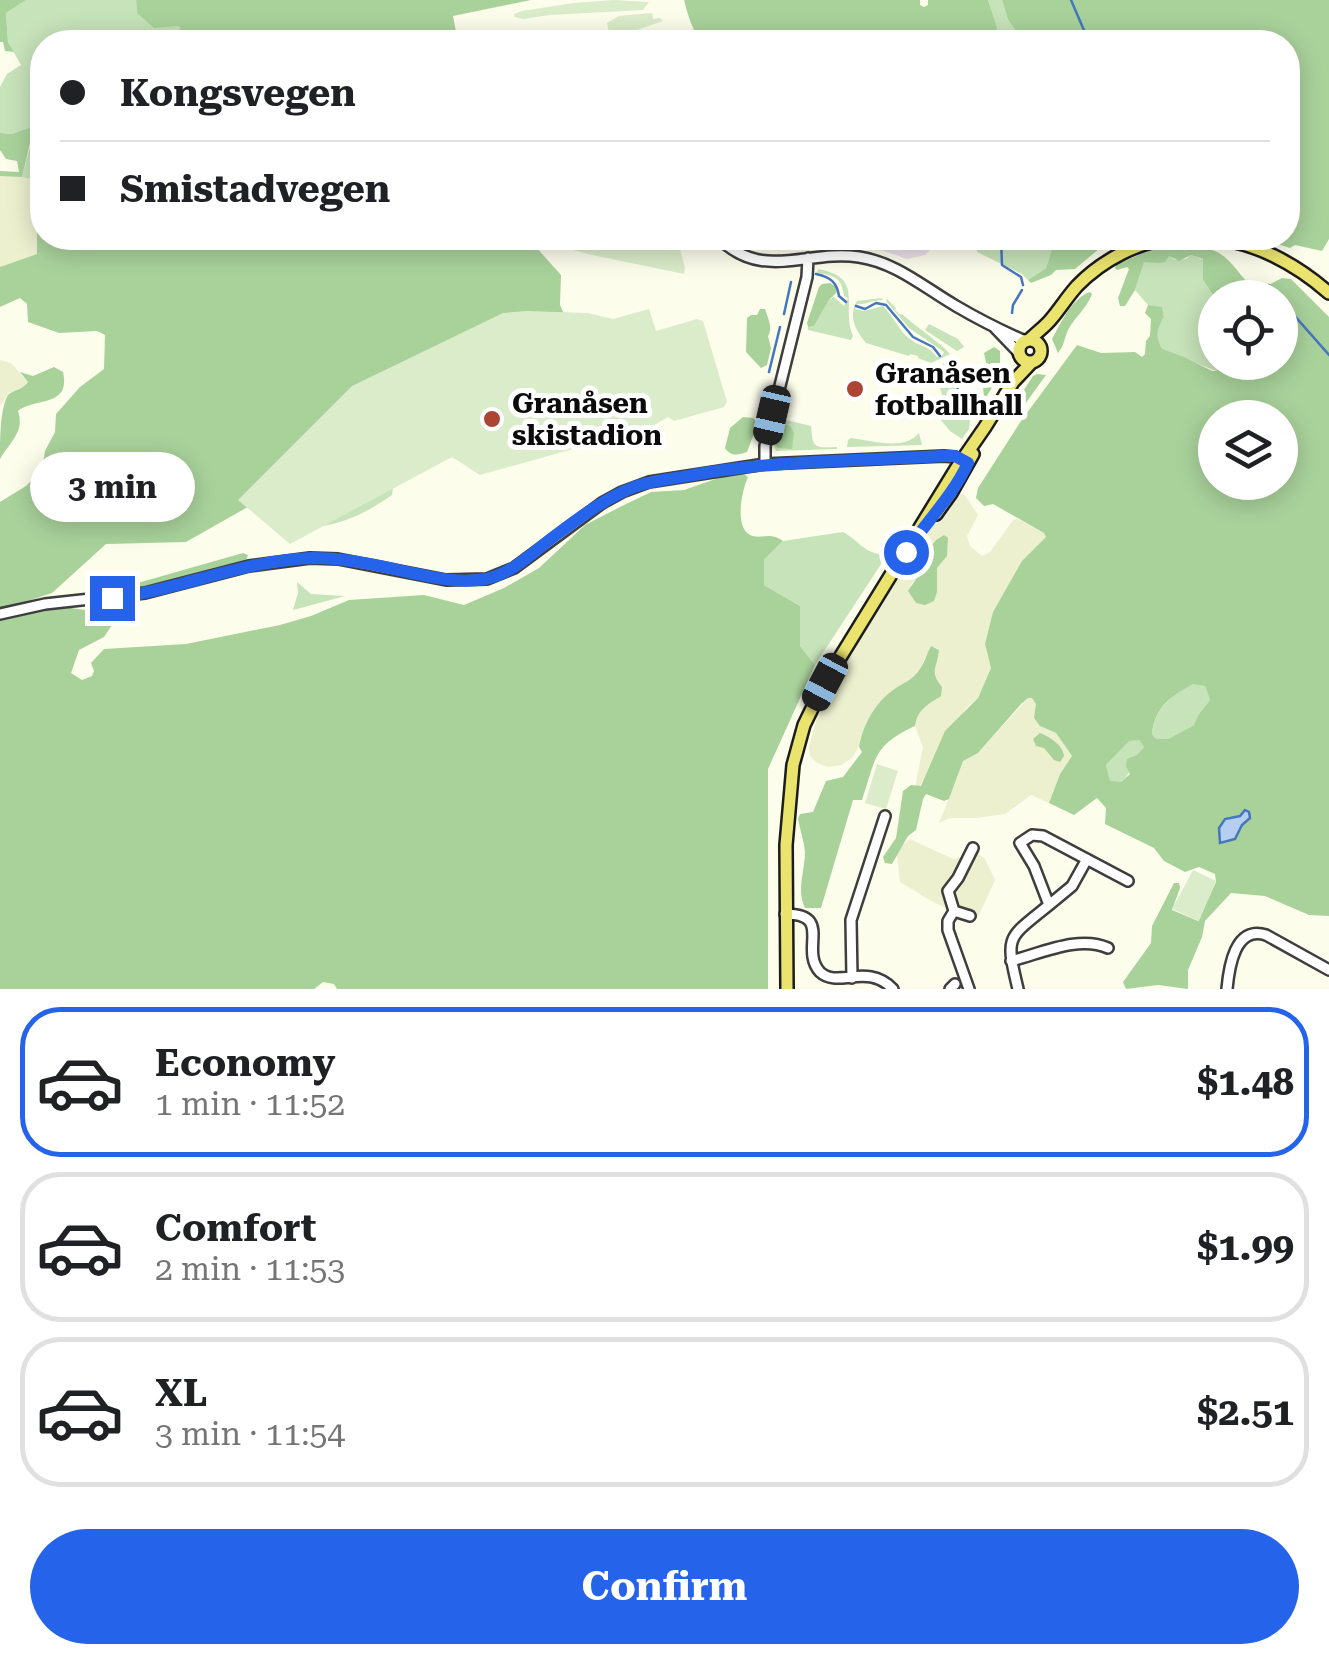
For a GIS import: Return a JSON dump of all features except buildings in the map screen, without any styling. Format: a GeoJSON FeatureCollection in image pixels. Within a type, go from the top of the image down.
{"type":"FeatureCollection","features":[{"type":"Feature","properties":{"kind":"main road"},"geometry":{"type":"LineString","coordinates":[[788,989],[792,765],[804,725],[825,682],[985,428],[1027,349],[1078,285],[1097,269],[1132,250]]}},
{"type":"Feature","properties":{"kind":"main road"},"geometry":{"type":"LineString","coordinates":[[1259,250],[1288,262],[1329,293]]}},
{"type":"Feature","properties":{"kind":"main road"},"geometry":{"type":"LineString","coordinates":[[1274,257],[1329,303]]}},
{"type":"Feature","properties":{"kind":"street"},"geometry":{"type":"LineString","coordinates":[[733,250],[766,262],[852,256],[880,262],[1027,349]]}},
{"type":"Feature","properties":{"kind":"street"},"geometry":{"type":"LineString","coordinates":[[765,464],[765,446],[807,277],[808,258]]}},
{"type":"Feature","properties":{"kind":"street"},"geometry":{"type":"LineString","coordinates":[[0,614],[45,604],[146,594],[249,566],[310,558],[338,559],[446,580],[486,579],[514,568],[581,516],[636,486],[765,464],[944,456],[965,461]]}},
{"type":"Feature","properties":{"kind":"street"},"geometry":{"type":"LineString","coordinates":[[852,978],[851,920],[885,816]]}},
{"type":"Feature","properties":{"kind":"street"},"geometry":{"type":"LineString","coordinates":[[1049,905],[1020,843],[1037,834],[1128,881]]}},
{"type":"Feature","properties":{"kind":"street"},"geometry":{"type":"LineString","coordinates":[[969,989],[948,930],[954,912],[948,891],[974,848]]}},
{"type":"Feature","properties":{"kind":"street"},"geometry":{"type":"LineString","coordinates":[[1018,989],[1010,947],[1014,936],[1072,886],[1087,859]]}},
{"type":"Feature","properties":{"kind":"street"},"geometry":{"type":"LineString","coordinates":[[954,912],[970,916]]}},
{"type":"Feature","properties":{"kind":"street"},"geometry":{"type":"LineString","coordinates":[[789,914],[804,916],[812,923],[815,966],[822,979],[876,977],[893,989]]}},
{"type":"Feature","properties":{"kind":"street"},"geometry":{"type":"LineString","coordinates":[[1227,989],[1232,958],[1244,937],[1258,932],[1329,970]]}},
{"type":"Feature","properties":{"kind":"street"},"geometry":{"type":"LineString","coordinates":[[1011,960],[1081,942],[1096,942],[1108,948]]}},
{"type":"Feature","properties":{"kind":"shaded area"},"geometry":{"type":"Polygon","coordinates":[[[881,250],[930,250],[907,259],[881,250]]]}},
{"type":"Feature","properties":{"kind":"green space"},"geometry":{"type":"Polygon","coordinates":[[[0,0],[26,0],[6,13],[8,42],[14,52],[5,51],[0,42],[0,0]]]}},
{"type":"Feature","properties":{"kind":"green space"},"geometry":{"type":"Polygon","coordinates":[[[26,0],[136,0],[137,13],[179,26],[180,30],[30,30],[30,127],[12,134],[0,133],[0,87],[7,74],[21,65],[8,42],[6,13],[26,0]]]}},
{"type":"Feature","properties":{"kind":"green space"},"geometry":{"type":"Polygon","coordinates":[[[136,0],[531,0],[453,16],[456,30],[180,30],[179,26],[154,28],[137,13],[136,0]]]}},
{"type":"Feature","properties":{"kind":"green space"},"geometry":{"type":"Polygon","coordinates":[[[684,0],[920,0],[924,7],[928,0],[988,0],[997,28],[695,30],[684,0]]]}},
{"type":"Feature","properties":{"kind":"green space"},"geometry":{"type":"Polygon","coordinates":[[[988,0],[1002,0],[1015,30],[996,28],[988,0]]]}},
{"type":"Feature","properties":{"kind":"green space"},"geometry":{"type":"Polygon","coordinates":[[[1002,0],[1329,0],[1329,239],[1322,251],[1300,246],[1300,30],[1015,30],[1002,0]]]}},
{"type":"Feature","properties":{"kind":"green space"},"geometry":{"type":"Polygon","coordinates":[[[649,2],[643,10],[523,19],[514,14],[574,3],[649,2]]]}},
{"type":"Feature","properties":{"kind":"green space"},"geometry":{"type":"Polygon","coordinates":[[[652,13],[653,19],[663,21],[637,30],[609,30],[607,23],[619,16],[652,13]]]}},
{"type":"Feature","properties":{"kind":"green space"},"geometry":{"type":"Polygon","coordinates":[[[30,127],[22,177],[0,176],[0,171],[19,172],[17,161],[6,159],[0,150],[0,133],[12,134],[30,127]]]}},
{"type":"Feature","properties":{"kind":"green space"},"geometry":{"type":"Polygon","coordinates":[[[30,146],[30,179],[22,177],[30,146]]]}},
{"type":"Feature","properties":{"kind":"green space"},"geometry":{"type":"Polygon","coordinates":[[[0,176],[30,178],[30,250],[37,250],[37,254],[0,267],[0,176]]]}},
{"type":"Feature","properties":{"kind":"green space"},"geometry":{"type":"Polygon","coordinates":[[[37,250],[539,250],[561,275],[560,305],[569,325],[186,542],[106,544],[52,593],[0,610],[0,502],[26,486],[42,469],[45,451],[55,432],[56,414],[80,387],[104,369],[105,335],[97,331],[59,333],[28,322],[27,304],[20,298],[0,307],[0,267],[37,254],[37,250]]]}},
{"type":"Feature","properties":{"kind":"green space"},"geometry":{"type":"Polygon","coordinates":[[[573,250],[680,250],[684,274],[573,250]]]}},
{"type":"Feature","properties":{"kind":"green space"},"geometry":{"type":"Polygon","coordinates":[[[1052,250],[1046,268],[1028,280],[977,252],[1052,250]]]}},
{"type":"Feature","properties":{"kind":"green space"},"geometry":{"type":"Polygon","coordinates":[[[1052,250],[1098,250],[1075,269],[1056,270],[1031,283],[1028,280],[1046,268],[1052,250]]]}},
{"type":"Feature","properties":{"kind":"green space"},"geometry":{"type":"Polygon","coordinates":[[[1153,250],[1211,250],[1228,260],[1246,280],[1203,280],[1203,259],[1191,255],[1179,261],[1169,256],[1165,262],[1144,262],[1135,290],[1125,306],[1120,306],[1118,298],[1129,269],[1115,268],[1153,250]]]}},
{"type":"Feature","properties":{"kind":"green space"},"geometry":{"type":"Polygon","coordinates":[[[1191,255],[1204,260],[1203,280],[1198,280],[1198,364],[1161,349],[1157,337],[1164,317],[1162,308],[1148,305],[1135,290],[1144,261],[1155,262],[1169,256],[1186,259],[1191,255]]]}},
{"type":"Feature","properties":{"kind":"green space"},"geometry":{"type":"Polygon","coordinates":[[[818,269],[833,273],[847,286],[853,336],[851,340],[808,330],[829,300],[834,297],[844,306],[848,298],[836,278],[817,273],[818,269]]]}},
{"type":"Feature","properties":{"kind":"green space"},"geometry":{"type":"Polygon","coordinates":[[[830,283],[837,292],[814,326],[808,327],[819,287],[830,283]]]}},
{"type":"Feature","properties":{"kind":"green space"},"geometry":{"type":"Polygon","coordinates":[[[1298,286],[1329,317],[1329,916],[1309,915],[1265,896],[1231,893],[1205,921],[1188,970],[1188,989],[1158,985],[1126,989],[1123,982],[1151,943],[1152,926],[1174,883],[1179,883],[1180,888],[1172,910],[1198,921],[1216,882],[1215,874],[1199,867],[1185,872],[1164,861],[1154,848],[1105,824],[1106,808],[1097,798],[1074,815],[1049,803],[1072,756],[1056,733],[1040,726],[1034,718],[1036,704],[1032,698],[1021,704],[978,753],[963,761],[949,799],[944,801],[926,794],[916,830],[908,836],[892,864],[885,863],[883,857],[896,838],[903,791],[911,785],[921,786],[945,731],[978,698],[991,668],[985,644],[993,612],[1022,561],[1046,537],[993,504],[984,506],[976,498],[978,488],[1077,345],[1101,353],[1135,352],[1142,357],[1150,336],[1151,319],[1145,313],[1148,305],[1162,307],[1164,317],[1158,337],[1162,349],[1198,364],[1198,380],[1298,380],[1298,286]],[[1193,684],[1160,709],[1152,734],[1156,739],[1168,739],[1194,725],[1210,700],[1205,686],[1193,684]],[[1139,740],[1129,741],[1106,765],[1110,781],[1121,782],[1130,774],[1127,759],[1144,747],[1139,740]],[[1240,815],[1225,820],[1219,828],[1219,841],[1235,839],[1242,825],[1240,815]]]}},
{"type":"Feature","properties":{"kind":"green space"},"geometry":{"type":"Polygon","coordinates":[[[1090,292],[1090,299],[1068,330],[1058,353],[1052,339],[1072,305],[1090,292]]]}},
{"type":"Feature","properties":{"kind":"green space"},"geometry":{"type":"Polygon","coordinates":[[[882,298],[857,304],[855,309],[883,306],[906,336],[937,357],[942,356],[944,352],[909,328],[887,299],[900,315],[950,354],[931,363],[866,343],[854,323],[854,307],[857,301],[882,298]]]}},
{"type":"Feature","properties":{"kind":"green space","name":"Granåsen skistadion"},"geometry":{"type":"Polygon","coordinates":[[[649,309],[656,331],[697,319],[703,321],[727,402],[724,407],[674,421],[668,417],[651,427],[480,475],[452,457],[290,544],[238,500],[352,386],[503,313],[587,313],[613,319],[649,309]]]}},
{"type":"Feature","properties":{"kind":"green space"},"geometry":{"type":"Polygon","coordinates":[[[765,309],[769,319],[771,348],[767,365],[761,368],[746,352],[747,318],[757,315],[765,309]]]}},
{"type":"Feature","properties":{"kind":"green space"},"geometry":{"type":"Polygon","coordinates":[[[929,324],[958,339],[964,347],[957,351],[925,330],[929,324]]]}},
{"type":"Feature","properties":{"kind":"green space"},"geometry":{"type":"Polygon","coordinates":[[[994,347],[1000,351],[1000,375],[984,397],[988,372],[984,353],[994,347]]]}},
{"type":"Feature","properties":{"kind":"green space"},"geometry":{"type":"Polygon","coordinates":[[[0,360],[11,363],[28,382],[22,389],[9,393],[0,406],[0,360]]]}},
{"type":"Feature","properties":{"kind":"green space"},"geometry":{"type":"Polygon","coordinates":[[[944,363],[955,382],[957,402],[970,420],[962,439],[940,419],[942,394],[934,372],[944,363]]]}},
{"type":"Feature","properties":{"kind":"green space"},"geometry":{"type":"Polygon","coordinates":[[[54,367],[63,372],[62,391],[50,400],[18,411],[18,431],[0,459],[5,401],[28,382],[20,372],[33,376],[54,367]]]}},
{"type":"Feature","properties":{"kind":"green space"},"geometry":{"type":"Polygon","coordinates":[[[1037,374],[1046,375],[1015,412],[1012,408],[1037,374]]]}},
{"type":"Feature","properties":{"kind":"green space"},"geometry":{"type":"Polygon","coordinates":[[[743,417],[758,423],[747,452],[732,454],[725,448],[730,428],[743,417]]]}},
{"type":"Feature","properties":{"kind":"green space"},"geometry":{"type":"Polygon","coordinates":[[[778,418],[811,426],[816,445],[837,449],[776,451],[778,418]]]}},
{"type":"Feature","properties":{"kind":"green space"},"geometry":{"type":"Polygon","coordinates":[[[783,424],[794,433],[792,449],[775,444],[777,426],[783,424]]]}},
{"type":"Feature","properties":{"kind":"green space"},"geometry":{"type":"Polygon","coordinates":[[[919,433],[922,445],[847,447],[851,438],[897,443],[919,433]]]}},
{"type":"Feature","properties":{"kind":"green space"},"geometry":{"type":"Polygon","coordinates":[[[457,451],[393,487],[392,495],[365,512],[316,527],[457,451]]]}},
{"type":"Feature","properties":{"kind":"green space"},"geometry":{"type":"Polygon","coordinates":[[[743,473],[748,477],[741,508],[745,530],[750,535],[783,541],[764,560],[764,585],[800,606],[800,646],[815,665],[768,769],[768,989],[337,989],[334,984],[323,982],[314,989],[0,989],[0,619],[57,606],[107,613],[114,622],[104,637],[79,650],[71,673],[82,680],[92,676],[91,663],[104,649],[186,644],[280,625],[349,600],[424,595],[464,605],[539,568],[585,525],[651,492],[684,490],[743,473]]]}},
{"type":"Feature","properties":{"kind":"green space"},"geometry":{"type":"Polygon","coordinates":[[[959,493],[965,495],[978,515],[967,536],[970,546],[982,556],[990,552],[1013,520],[1018,519],[1046,537],[1022,561],[985,644],[991,668],[978,698],[965,709],[920,786],[915,787],[923,747],[915,726],[917,717],[940,684],[934,672],[939,651],[936,647],[912,679],[898,687],[860,739],[852,758],[828,767],[810,756],[809,747],[816,721],[843,668],[922,540],[959,493]],[[937,567],[920,573],[910,586],[937,592],[937,567]]]}},
{"type":"Feature","properties":{"kind":"green space"},"geometry":{"type":"Polygon","coordinates":[[[843,532],[885,558],[815,665],[800,646],[800,606],[764,585],[764,560],[783,541],[843,532]]]}},
{"type":"Feature","properties":{"kind":"green space"},"geometry":{"type":"Polygon","coordinates":[[[944,535],[948,538],[947,556],[937,568],[934,601],[916,603],[908,591],[920,573],[919,561],[944,535]]]}},
{"type":"Feature","properties":{"kind":"green space"},"geometry":{"type":"Polygon","coordinates":[[[243,553],[248,555],[241,564],[141,589],[87,593],[87,589],[134,584],[243,553]]]}},
{"type":"Feature","properties":{"kind":"green space"},"geometry":{"type":"Polygon","coordinates":[[[297,582],[311,594],[345,596],[293,610],[297,582]]]}},
{"type":"Feature","properties":{"kind":"green space"},"geometry":{"type":"Polygon","coordinates":[[[931,646],[939,650],[935,673],[942,687],[941,696],[921,711],[915,726],[883,747],[862,800],[853,800],[821,908],[805,908],[801,894],[805,852],[800,814],[813,812],[826,781],[843,777],[862,752],[861,738],[871,714],[882,699],[916,674],[931,646]]]}},
{"type":"Feature","properties":{"kind":"green space"},"geometry":{"type":"Polygon","coordinates":[[[1193,683],[1205,686],[1210,700],[1194,725],[1168,739],[1156,739],[1152,734],[1160,710],[1193,683]]]}},
{"type":"Feature","properties":{"kind":"green space"},"geometry":{"type":"Polygon","coordinates":[[[1028,698],[1036,704],[1040,726],[1056,733],[1072,756],[1049,803],[1031,795],[1005,814],[950,818],[939,823],[963,761],[978,753],[1028,698]]]}},
{"type":"Feature","properties":{"kind":"green space"},"geometry":{"type":"Polygon","coordinates":[[[1040,733],[1061,748],[1064,756],[1060,762],[1036,746],[1033,739],[1040,733]]]}},
{"type":"Feature","properties":{"kind":"green space"},"geometry":{"type":"Polygon","coordinates":[[[1129,740],[1139,740],[1144,747],[1121,782],[1109,782],[1106,765],[1129,740]]]}},
{"type":"Feature","properties":{"kind":"green space"},"geometry":{"type":"Polygon","coordinates":[[[877,764],[898,771],[886,809],[865,803],[877,764]]]}},
{"type":"Feature","properties":{"kind":"green space"},"geometry":{"type":"Polygon","coordinates":[[[910,839],[953,859],[977,853],[985,859],[995,880],[974,920],[900,882],[897,855],[910,839]]]}},
{"type":"Feature","properties":{"kind":"green space"},"geometry":{"type":"Polygon","coordinates":[[[1193,870],[1216,881],[1199,921],[1172,909],[1193,870]]]}},
{"type":"Feature","properties":{"kind":"water"},"geometry":{"type":"Polygon","coordinates":[[[1245,810],[1250,818],[1235,839],[1220,843],[1219,828],[1225,819],[1240,816],[1245,810]]]}},
{"type":"Feature","properties":{"kind":"waterway"},"geometry":{"type":"LineString","coordinates":[[1071,0],[1084,30]]}},
{"type":"Feature","properties":{"kind":"waterway"},"geometry":{"type":"LineString","coordinates":[[1001,250],[1002,265],[1021,277],[1023,285]]}},
{"type":"Feature","properties":{"kind":"waterway"},"geometry":{"type":"LineString","coordinates":[[816,274],[832,281],[846,302]]}},
{"type":"Feature","properties":{"kind":"waterway"},"geometry":{"type":"LineString","coordinates":[[784,314],[791,282]]}},
{"type":"Feature","properties":{"kind":"waterway"},"geometry":{"type":"LineString","coordinates":[[1012,313],[1022,290]]}},
{"type":"Feature","properties":{"kind":"waterway"},"geometry":{"type":"LineString","coordinates":[[856,306],[865,309],[876,303],[886,305],[913,337],[933,347],[940,356]]}},
{"type":"Feature","properties":{"kind":"waterway"},"geometry":{"type":"LineString","coordinates":[[1298,320],[1329,355]]}},
{"type":"Feature","properties":{"kind":"waterway"},"geometry":{"type":"LineString","coordinates":[[769,372],[780,327]]}},
{"type":"Feature","properties":{"kind":"waterway"},"geometry":{"type":"LineString","coordinates":[[947,365],[957,382],[959,404],[974,412]]}},
{"type":"Feature","properties":{"kind":"place","name":"Granåsen fotballhall"},"geometry":{"type":"Point","coordinates":[855,389]}},
{"type":"Feature","properties":{"kind":"place","name":"Granåsen skistadion"},"geometry":{"type":"Point","coordinates":[492,419]}},
{"type":"Feature","properties":{"kind":"route"},"geometry":{"type":"LineString","coordinates":[[112,598],[146,594],[249,566],[310,558],[338,559],[446,580],[475,581],[514,568],[602,503],[649,482],[765,464],[944,456],[962,459],[968,463],[963,474],[906,552]]}}]}
